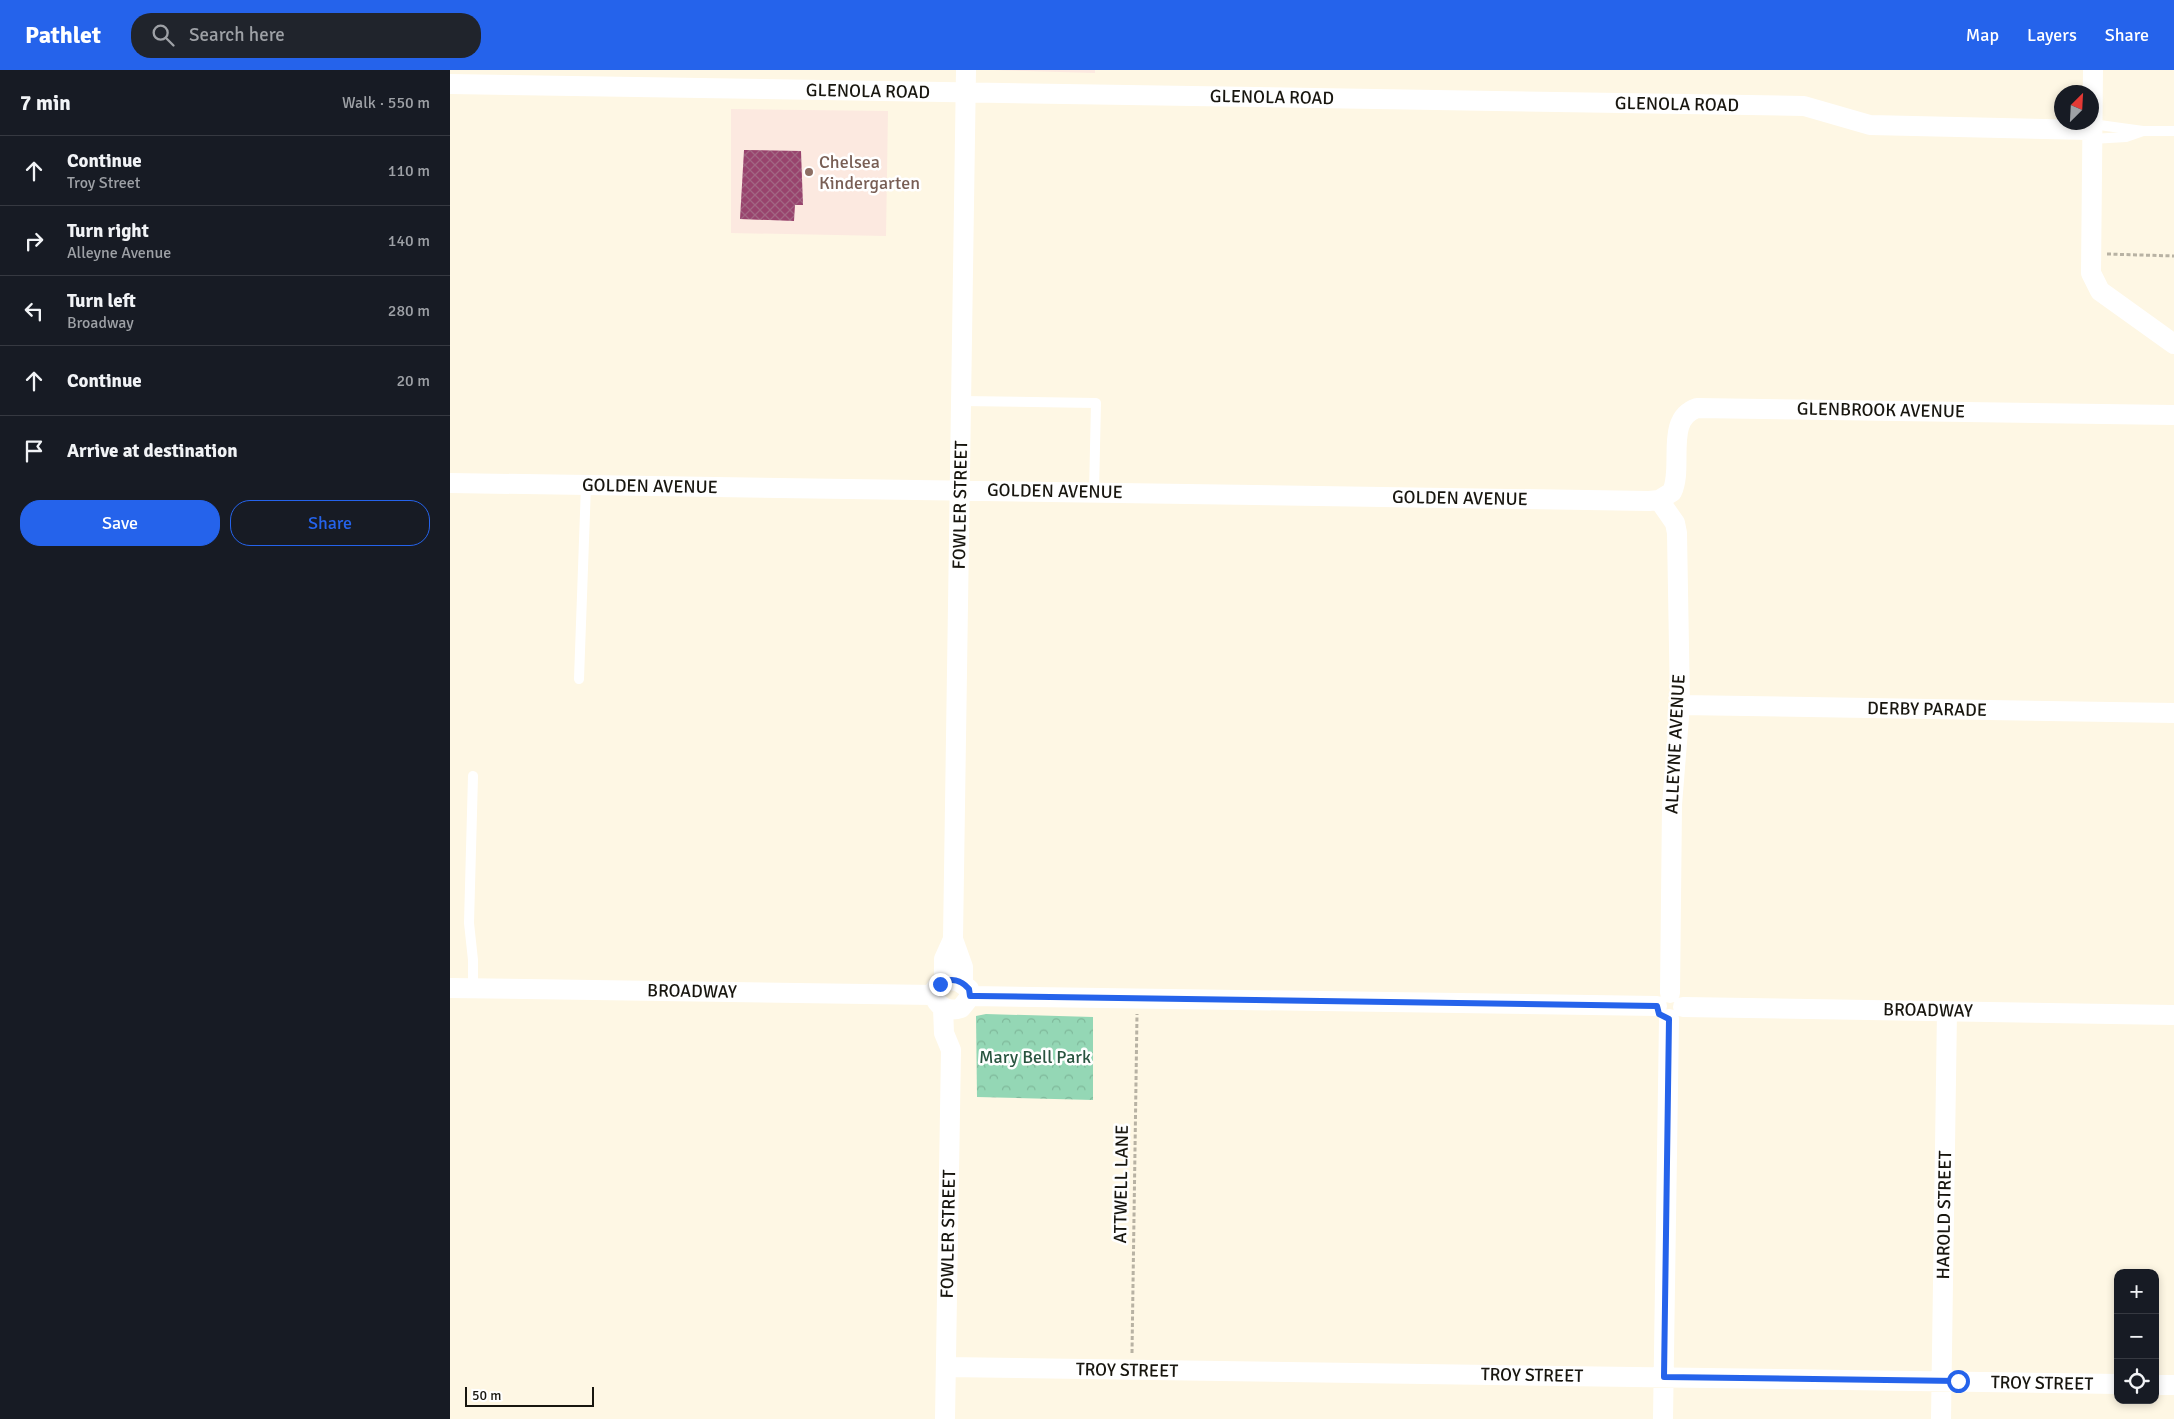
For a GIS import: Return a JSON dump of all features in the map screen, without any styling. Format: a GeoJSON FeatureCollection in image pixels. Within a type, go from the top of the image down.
{"type":"FeatureCollection","features":[{"type":"Feature","properties":{"kind":"street","name":"FOWLER STREET"},"geometry":{"type":"LineString","coordinates":[[945,1419],[950,1050],[944,1033],[952,995],[944,959],[953,939],[966,70]]}},
{"type":"Feature","properties":{"kind":"street"},"geometry":{"type":"LineString","coordinates":[[2093,70],[2091,273],[2100,291],[2174,344]]}},
{"type":"Feature","properties":{"kind":"street","name":"GLENOLA ROAD"},"geometry":{"type":"LineString","coordinates":[[450,84],[1804,106],[1870,125],[2092,131]]}},
{"type":"Feature","properties":{"kind":"street","name":"GLENBROOK AVENUE"},"geometry":{"type":"LineString","coordinates":[[1659,500],[1672,492],[1675,486],[1679,422],[1686,413],[1696,408],[2174,415]]}},
{"type":"Feature","properties":{"kind":"street","name":"GOLDEN AVENUE"},"geometry":{"type":"LineString","coordinates":[[450,483],[1659,500]]}},
{"type":"Feature","properties":{"kind":"street","name":"ALLEYNE AVENUE"},"geometry":{"type":"LineString","coordinates":[[1659,500],[1675,523],[1677,533],[1680,705],[1672,805],[1663,1419]]}},
{"type":"Feature","properties":{"kind":"street","name":"DERBY PARADE"},"geometry":{"type":"LineString","coordinates":[[1680,705],[2174,713]]}},
{"type":"Feature","properties":{"kind":"street","name":"BROADWAY"},"geometry":{"type":"LineString","coordinates":[[450,988],[2174,1015]]}},
{"type":"Feature","properties":{"kind":"street","name":"HAROLD STREET"},"geometry":{"type":"LineString","coordinates":[[1941,1419],[1948,1010]]}},
{"type":"Feature","properties":{"kind":"street","name":"TROY STREET"},"geometry":{"type":"LineString","coordinates":[[946,1367],[2114,1384]]}},
{"type":"Feature","properties":{"kind":"street"},"geometry":{"type":"LineString","coordinates":[[2159,1385],[2174,1385]]}},
{"type":"Feature","properties":{"kind":"lane"},"geometry":{"type":"LineString","coordinates":[[2092,131],[2174,131]]}},
{"type":"Feature","properties":{"kind":"lane"},"geometry":{"type":"LineString","coordinates":[[2092,131],[2126,137],[2143,131]]}},
{"type":"Feature","properties":{"kind":"lane"},"geometry":{"type":"LineString","coordinates":[[961,401],[1096,404],[1094,492]]}},
{"type":"Feature","properties":{"kind":"lane"},"geometry":{"type":"LineString","coordinates":[[579,679],[586,485]]}},
{"type":"Feature","properties":{"kind":"lane"},"geometry":{"type":"LineString","coordinates":[[473,776],[469,923],[473,960],[473,988]]}},
{"type":"Feature","properties":{"kind":"path"},"geometry":{"type":"LineString","coordinates":[[2090,254],[2174,256]]}},
{"type":"Feature","properties":{"kind":"path","name":"ATTWELL LANE"},"geometry":{"type":"LineString","coordinates":[[1132,1370],[1137,999]]}},
{"type":"Feature","properties":{"kind":"shaded area"},"geometry":{"type":"Polygon","coordinates":[[[993,70],[1095,70],[1095,73],[993,70]]]}},
{"type":"Feature","properties":{"kind":"shaded area","name":"Chelsea Kindergarten"},"geometry":{"type":"Polygon","coordinates":[[[731,109],[888,111],[886,236],[731,233],[731,109]]]}},
{"type":"Feature","properties":{"kind":"green space","name":"Mary Bell Park"},"geometry":{"type":"Polygon","coordinates":[[[986,1014],[1093,1017],[1093,1100],[977,1097],[976,1016],[986,1014]]]}},
{"type":"Feature","properties":{"kind":"building"},"geometry":{"type":"Polygon","coordinates":[[[744,150],[801,151],[803,205],[795,205],[794,221],[740,219],[744,150]]]}},
{"type":"Feature","properties":{"kind":"place","name":"Chelsea Kindergarten"},"geometry":{"type":"Point","coordinates":[809,172]}},
{"type":"Feature","properties":{"kind":"route"},"geometry":{"type":"LineString","coordinates":[[940,984],[948,980],[958,981],[969,989],[970,996],[1657,1006],[1659,1014],[1669,1019],[1664,1377],[1958,1381]]}}]}
